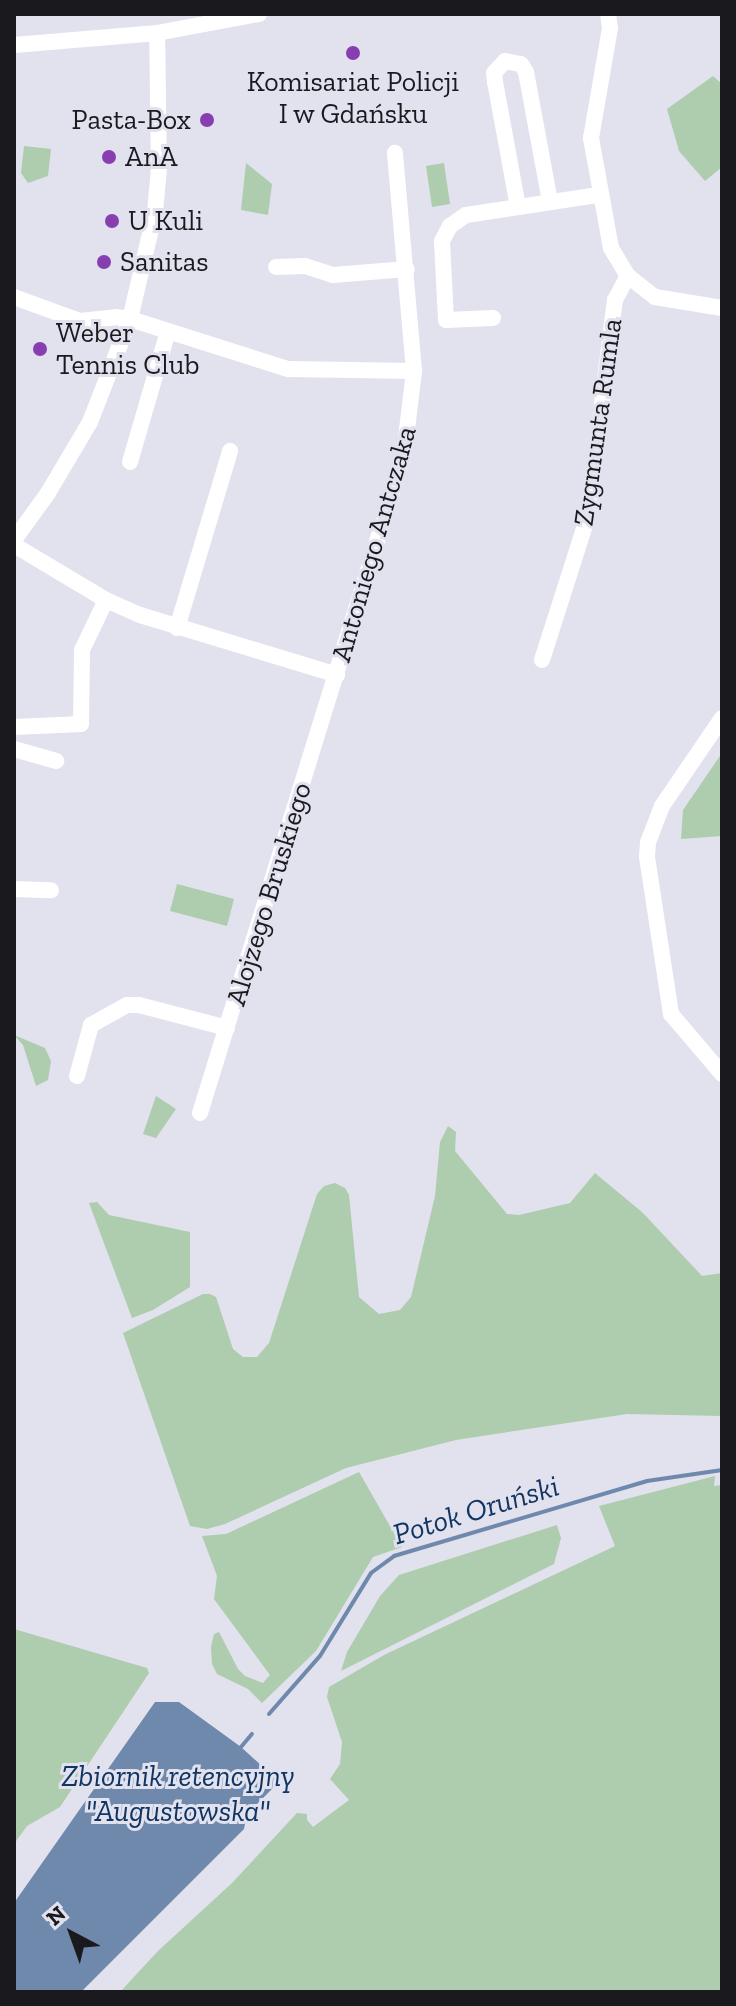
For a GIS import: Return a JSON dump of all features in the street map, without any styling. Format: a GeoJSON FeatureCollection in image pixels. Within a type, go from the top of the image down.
{"type":"FeatureCollection","features":[{"type":"Feature","properties":{"kind":"street"},"geometry":{"type":"LineString","coordinates":[[14,45],[157,33],[259,14]]}},
{"type":"Feature","properties":{"kind":"street","name":"Zygmunta Rumla"},"geometry":{"type":"LineString","coordinates":[[608,14],[610,28],[591,138],[611,248],[628,276],[639,287],[666,301],[722,308]]}},
{"type":"Feature","properties":{"kind":"street"},"geometry":{"type":"LineString","coordinates":[[157,33],[159,168],[155,212],[130,319],[90,422],[48,493],[14,542],[106,600],[177,628],[337,675]]}},
{"type":"Feature","properties":{"kind":"street"},"geometry":{"type":"LineString","coordinates":[[518,207],[494,73],[505,61],[521,64],[526,72],[550,202]]}},
{"type":"Feature","properties":{"kind":"street","name":"Antoniego Antczaka"},"geometry":{"type":"LineString","coordinates":[[337,675],[404,454],[414,371],[395,153]]}},
{"type":"Feature","properties":{"kind":"street"},"geometry":{"type":"LineString","coordinates":[[493,318],[446,320],[442,241],[450,226],[460,217],[599,195]]}},
{"type":"Feature","properties":{"kind":"street"},"geometry":{"type":"LineString","coordinates":[[276,267],[305,266],[333,275],[407,269]]}},
{"type":"Feature","properties":{"kind":"street","name":"Zygmunta Rumla"},"geometry":{"type":"LineString","coordinates":[[542,660],[588,516],[615,300],[628,276]]}},
{"type":"Feature","properties":{"kind":"street"},"geometry":{"type":"LineString","coordinates":[[14,297],[80,321],[116,317],[130,319],[288,369],[311,372],[414,371]]}},
{"type":"Feature","properties":{"kind":"street"},"geometry":{"type":"LineString","coordinates":[[130,462],[168,331]]}},
{"type":"Feature","properties":{"kind":"street"},"geometry":{"type":"LineString","coordinates":[[177,628],[230,451]]}},
{"type":"Feature","properties":{"kind":"street"},"geometry":{"type":"LineString","coordinates":[[14,727],[81,724],[82,650],[106,600]]}},
{"type":"Feature","properties":{"kind":"street","name":"Alojzego Bruskiego"},"geometry":{"type":"LineString","coordinates":[[200,1113],[337,675]]}},
{"type":"Feature","properties":{"kind":"street"},"geometry":{"type":"LineString","coordinates":[[722,718],[662,806],[648,842],[647,857],[671,1014],[722,1074]]}},
{"type":"Feature","properties":{"kind":"street"},"geometry":{"type":"LineString","coordinates":[[14,749],[56,761]]}},
{"type":"Feature","properties":{"kind":"street"},"geometry":{"type":"LineString","coordinates":[[14,889],[51,890]]}},
{"type":"Feature","properties":{"kind":"street"},"geometry":{"type":"LineString","coordinates":[[77,1076],[91,1025],[127,1005],[139,1005],[227,1028]]}},
{"type":"Feature","properties":{"kind":"green space"},"geometry":{"type":"Polygon","coordinates":[[[713,76],[722,84],[722,167],[705,181],[679,151],[667,109],[713,76]]]}},
{"type":"Feature","properties":{"kind":"green space"},"geometry":{"type":"Polygon","coordinates":[[[24,146],[51,149],[48,176],[28,183],[21,173],[24,146]]]}},
{"type":"Feature","properties":{"kind":"green space"},"geometry":{"type":"Polygon","coordinates":[[[246,163],[272,184],[268,215],[241,210],[246,163]]]}},
{"type":"Feature","properties":{"kind":"green space"},"geometry":{"type":"Polygon","coordinates":[[[444,163],[450,204],[432,207],[426,166],[444,163]]]}},
{"type":"Feature","properties":{"kind":"green space"},"geometry":{"type":"Polygon","coordinates":[[[722,753],[722,836],[681,839],[683,810],[722,753]]]}},
{"type":"Feature","properties":{"kind":"green space"},"geometry":{"type":"Polygon","coordinates":[[[177,884],[234,899],[227,926],[170,911],[177,884]]]}},
{"type":"Feature","properties":{"kind":"green space"},"geometry":{"type":"Polygon","coordinates":[[[14,1035],[45,1048],[51,1061],[48,1080],[36,1086],[23,1045],[14,1035]]]}},
{"type":"Feature","properties":{"kind":"green space"},"geometry":{"type":"Polygon","coordinates":[[[156,1096],[176,1109],[156,1138],[143,1134],[156,1096]]]}},
{"type":"Feature","properties":{"kind":"green space"},"geometry":{"type":"Polygon","coordinates":[[[448,1126],[456,1132],[455,1151],[507,1214],[519,1215],[570,1203],[595,1173],[643,1213],[702,1276],[722,1273],[722,1416],[627,1414],[456,1440],[346,1468],[225,1524],[207,1529],[190,1526],[123,1333],[203,1294],[210,1294],[216,1297],[233,1349],[243,1357],[257,1357],[269,1343],[317,1194],[324,1186],[335,1183],[345,1188],[349,1195],[359,1297],[379,1314],[400,1310],[411,1297],[435,1196],[440,1142],[448,1126]]]}},
{"type":"Feature","properties":{"kind":"green space"},"geometry":{"type":"Polygon","coordinates":[[[97,1202],[109,1215],[190,1232],[190,1287],[153,1310],[132,1318],[89,1203],[97,1202]]]}},
{"type":"Feature","properties":{"kind":"green space"},"geometry":{"type":"Polygon","coordinates":[[[359,1472],[402,1547],[373,1557],[316,1651],[262,1703],[248,1689],[217,1674],[212,1664],[211,1647],[214,1634],[219,1632],[238,1669],[245,1676],[263,1683],[270,1675],[214,1599],[217,1576],[202,1536],[226,1534],[359,1472]]]}},
{"type":"Feature","properties":{"kind":"green space"},"geometry":{"type":"Polygon","coordinates":[[[715,1476],[714,1486],[722,1485],[722,1992],[120,1992],[158,1951],[232,1883],[297,1813],[307,1814],[307,1820],[313,1827],[349,1800],[330,1779],[340,1764],[342,1742],[327,1697],[329,1687],[384,1655],[615,1546],[599,1506],[715,1476]]]}},
{"type":"Feature","properties":{"kind":"green space"},"geometry":{"type":"Polygon","coordinates":[[[557,1525],[561,1538],[554,1564],[341,1671],[347,1652],[380,1596],[399,1575],[557,1525]]]}},
{"type":"Feature","properties":{"kind":"green space"},"geometry":{"type":"Polygon","coordinates":[[[14,1629],[147,1668],[149,1673],[60,1807],[27,1826],[14,1844],[14,1629]]]}},
{"type":"Feature","properties":{"kind":"water","name":"Zbiornik retencyjny \"Augustowska\""},"geometry":{"type":"Polygon","coordinates":[[[155,1702],[179,1702],[241,1747],[275,1778],[275,1786],[247,1814],[244,1829],[81,1992],[14,1992],[14,1903],[155,1702]]]}},
{"type":"Feature","properties":{"kind":"waterway","name":"Potok Oruński"},"geometry":{"type":"LineString","coordinates":[[269,1714],[320,1656],[371,1573],[394,1556],[647,1481],[722,1470]]}},
{"type":"Feature","properties":{"kind":"waterway","name":"Potok Oruński"},"geometry":{"type":"LineString","coordinates":[[241,1747],[252,1734]]}},
{"type":"Feature","properties":{"kind":"place","name":"Komisariat Policji I w Gdańsku"},"geometry":{"type":"Point","coordinates":[353,53]}},
{"type":"Feature","properties":{"kind":"place","name":"Pasta-Box"},"geometry":{"type":"Point","coordinates":[207,120]}},
{"type":"Feature","properties":{"kind":"place","name":"AnA"},"geometry":{"type":"Point","coordinates":[109,157]}},
{"type":"Feature","properties":{"kind":"place","name":"U Kuli"},"geometry":{"type":"Point","coordinates":[112,221]}},
{"type":"Feature","properties":{"kind":"place","name":"Sanitas"},"geometry":{"type":"Point","coordinates":[104,262]}},
{"type":"Feature","properties":{"kind":"place","name":"Weber Tennis Club"},"geometry":{"type":"Point","coordinates":[40,349]}}]}
